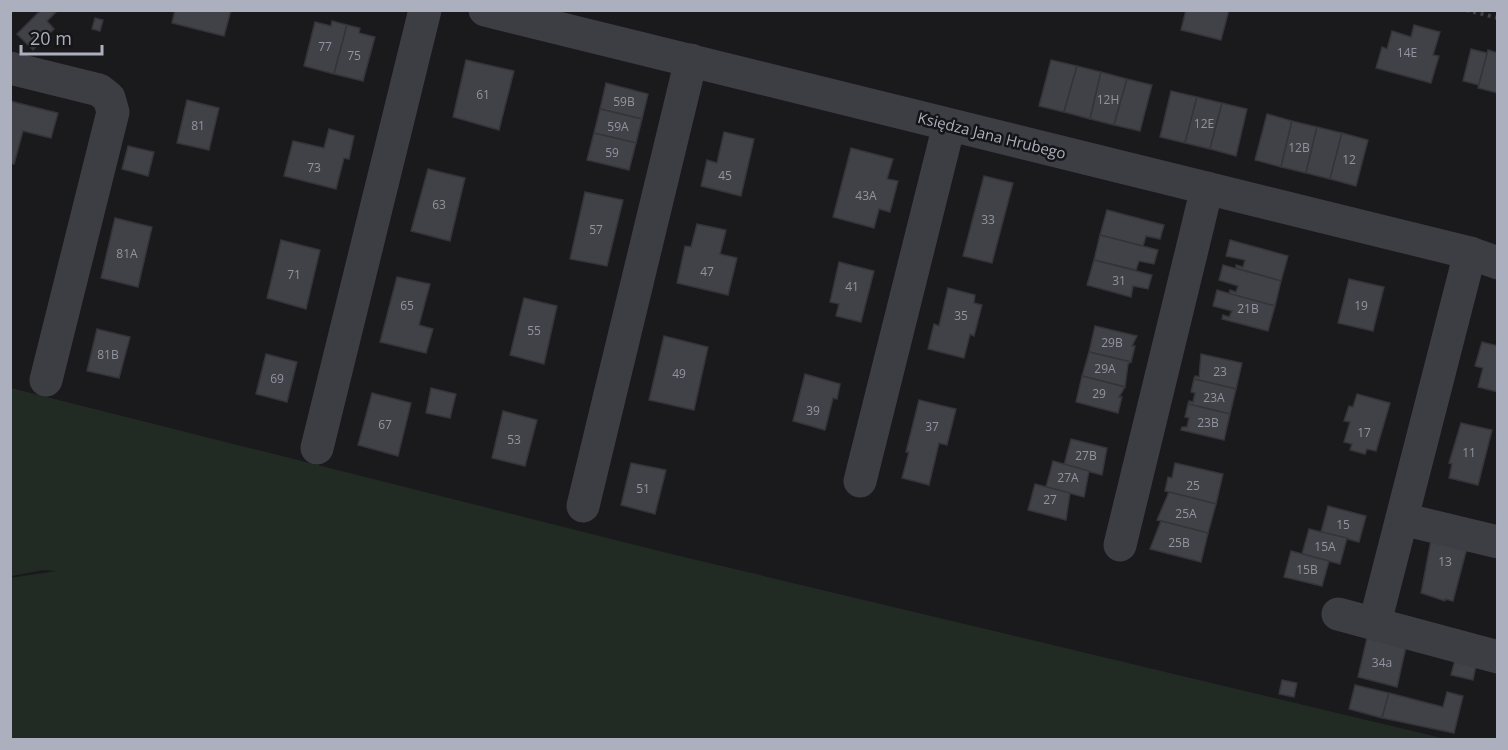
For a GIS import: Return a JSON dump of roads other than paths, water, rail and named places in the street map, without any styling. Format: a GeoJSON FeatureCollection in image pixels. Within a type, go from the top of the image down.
{"type":"FeatureCollection","features":[{"type":"Feature","properties":{"kind":"street"},"geometry":{"type":"LineString","coordinates":[[317,448],[425,10]]}},
{"type":"Feature","properties":{"kind":"street","name":"Księdza Jana Hrubego"},"geometry":{"type":"LineString","coordinates":[[485,10],[1484,258]]}},
{"type":"Feature","properties":{"kind":"street"},"geometry":{"type":"LineString","coordinates":[[583,506],[691,60]]}},
{"type":"Feature","properties":{"kind":"street"},"geometry":{"type":"LineString","coordinates":[[10,68],[99,90],[109,98],[113,112],[46,380]]}},
{"type":"Feature","properties":{"kind":"street"},"geometry":{"type":"LineString","coordinates":[[860,481],[948,124]]}},
{"type":"Feature","properties":{"kind":"street"},"geometry":{"type":"LineString","coordinates":[[1120,545],[1207,188]]}},
{"type":"Feature","properties":{"kind":"street"},"geometry":{"type":"LineString","coordinates":[[1378,611],[1402,519],[1484,258]]}},
{"type":"Feature","properties":{"kind":"street"},"geometry":{"type":"LineString","coordinates":[[1402,519],[1497,542]]}},
{"type":"Feature","properties":{"kind":"street"},"geometry":{"type":"LineString","coordinates":[[1338,614],[1497,657]]}}]}
